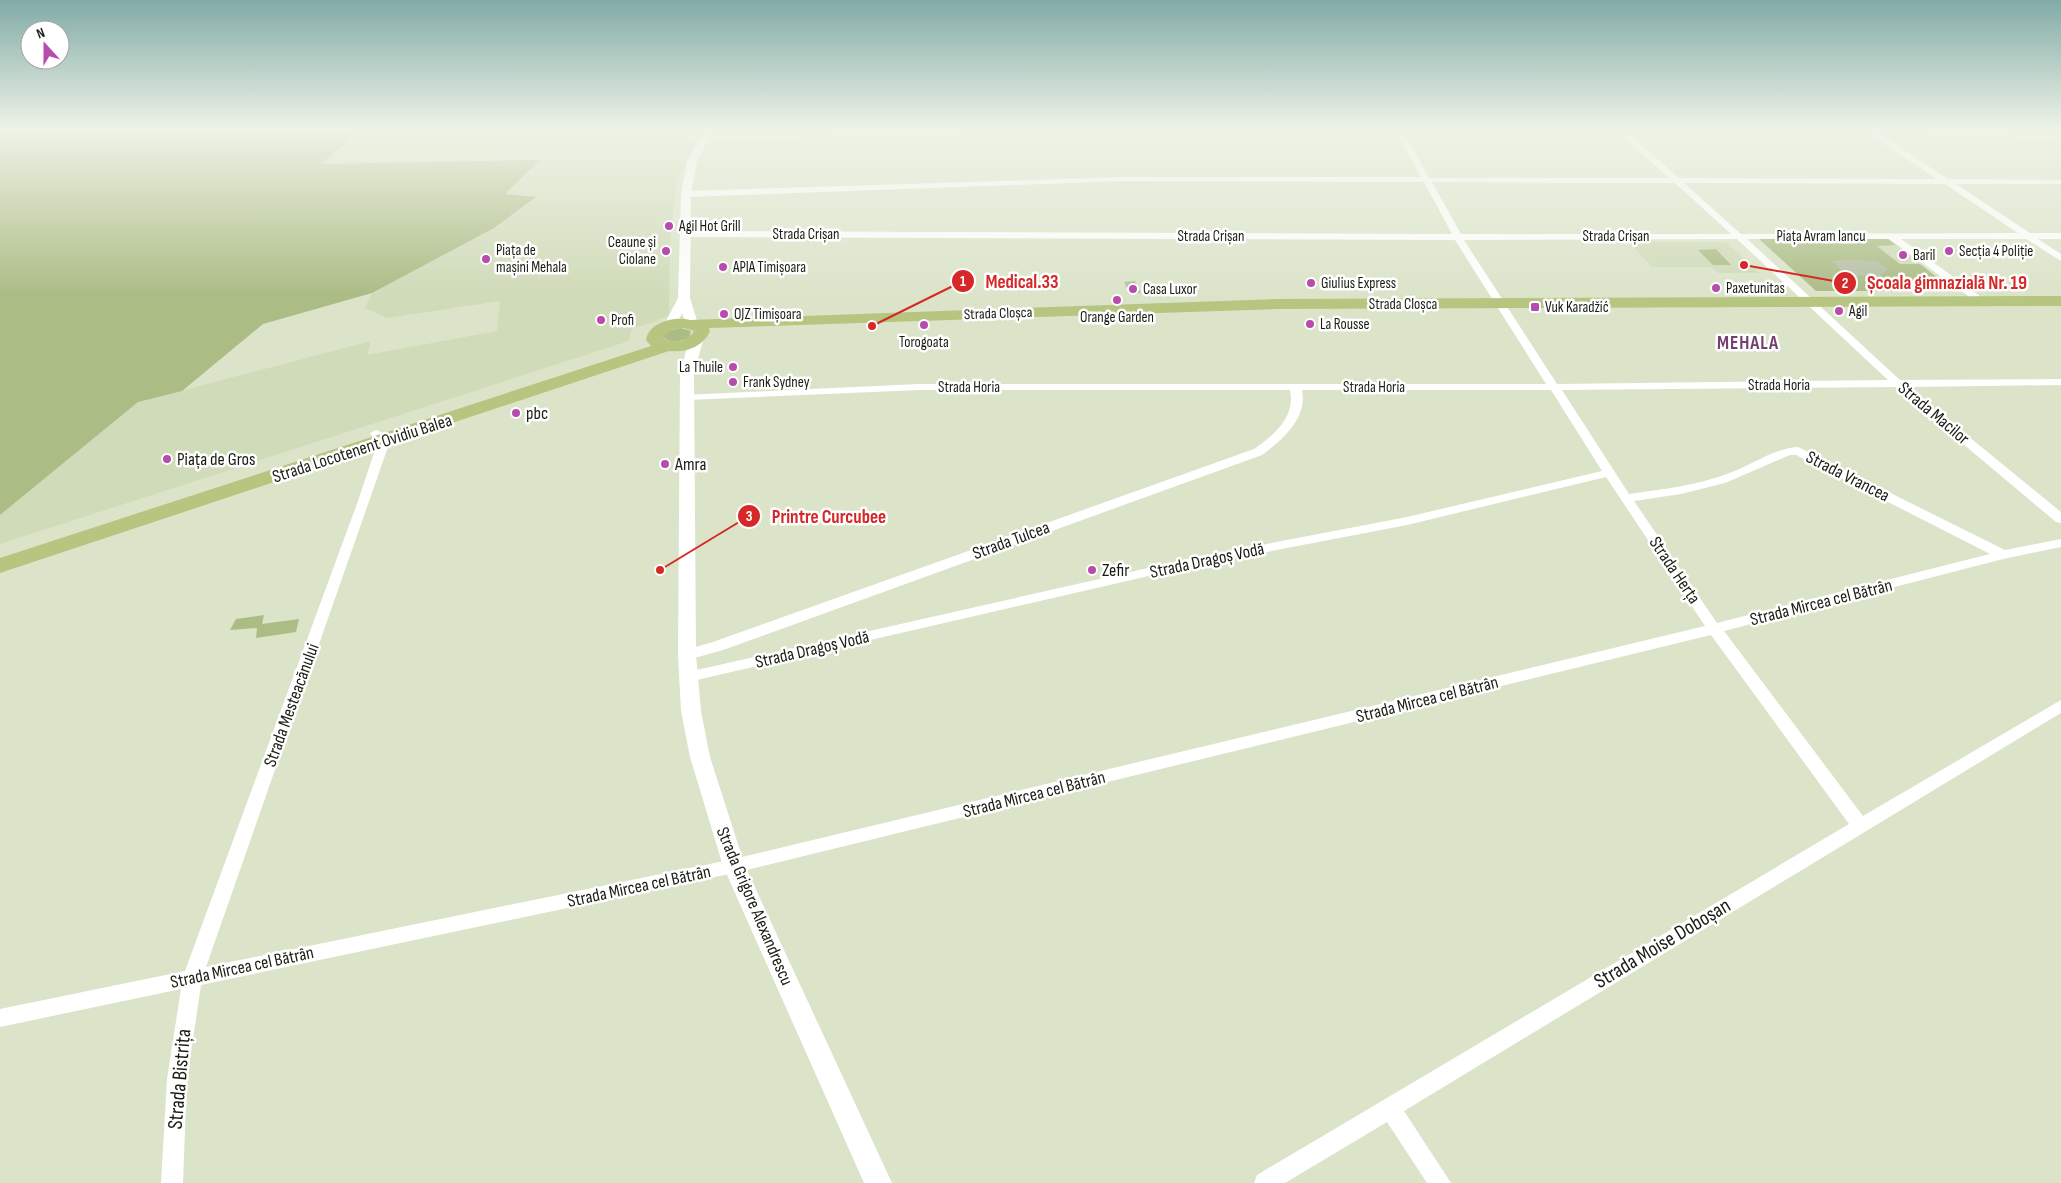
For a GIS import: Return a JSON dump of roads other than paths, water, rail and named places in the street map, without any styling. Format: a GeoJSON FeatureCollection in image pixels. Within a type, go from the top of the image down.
{"type":"FeatureCollection","features":[{"type":"Feature","properties":{"kind":"main road","name":"Strada Cloșca"},"geometry":{"type":"LineString","coordinates":[[695,331],[744,324],[1276,304],[2061,301]]}},
{"type":"Feature","properties":{"kind":"main road"},"geometry":{"type":"LineString","coordinates":[[670,325],[695,331],[665,343],[660,329],[670,325]]}},
{"type":"Feature","properties":{"kind":"main road","name":"Strada Locotenent Ovidiu Balea"},"geometry":{"type":"LineString","coordinates":[[0,566],[379,437],[665,343]]}},
{"type":"Feature","properties":{"kind":"main road","name":"Strada Locotenent Ovidiu Balea"},"geometry":{"type":"LineString","coordinates":[[0,555],[379,437]]}},
{"type":"Feature","properties":{"kind":"street"},"geometry":{"type":"LineString","coordinates":[[688,184],[684,234],[684,298],[695,331]]}},
{"type":"Feature","properties":{"kind":"street"},"geometry":{"type":"LineString","coordinates":[[686,194],[957,184]]}},
{"type":"Feature","properties":{"kind":"street","name":"Strada Herța"},"geometry":{"type":"LineString","coordinates":[[1430,184],[1458,237],[1503,303],[1609,472],[1714,629],[1861,827]]}},
{"type":"Feature","properties":{"kind":"street"},"geometry":{"type":"LineString","coordinates":[[1681,184],[1738,236]]}},
{"type":"Feature","properties":{"kind":"street"},"geometry":{"type":"LineString","coordinates":[[1953,184],[2061,258]]}},
{"type":"Feature","properties":{"kind":"street","name":"Strada Crișan"},"geometry":{"type":"LineString","coordinates":[[684,234],[1458,237],[1738,236]]}},
{"type":"Feature","properties":{"kind":"street","name":"Piața Avram Iancu"},"geometry":{"type":"LineString","coordinates":[[1738,236],[1891,236],[1981,301]]}},
{"type":"Feature","properties":{"kind":"street","name":"Piața Avram Iancu"},"geometry":{"type":"LineString","coordinates":[[1738,236],[1812,302]]}},
{"type":"Feature","properties":{"kind":"street"},"geometry":{"type":"LineString","coordinates":[[1891,236],[2061,236]]}},
{"type":"Feature","properties":{"kind":"street"},"geometry":{"type":"LineString","coordinates":[[670,325],[684,298]]}},
{"type":"Feature","properties":{"kind":"street","name":"Strada Macilor"},"geometry":{"type":"LineString","coordinates":[[1812,302],[1898,384],[2061,519]]}},
{"type":"Feature","properties":{"kind":"street","name":"Strada Grigore Alexandrescu"},"geometry":{"type":"LineString","coordinates":[[695,331],[687,374],[686,655],[700,757],[734,866],[878,1183]]}},
{"type":"Feature","properties":{"kind":"street","name":"Strada Grigore Alexandrescu"},"geometry":{"type":"LineString","coordinates":[[665,343],[687,374]]}},
{"type":"Feature","properties":{"kind":"street","name":"Strada Horia"},"geometry":{"type":"LineString","coordinates":[[687,397],[918,387],[1555,387],[2061,382]]}},
{"type":"Feature","properties":{"kind":"street","name":"Strada Tulcea"},"geometry":{"type":"LineString","coordinates":[[686,655],[718,646],[1258,452],[1275,440],[1287,426],[1299,396],[1295,386]]}},
{"type":"Feature","properties":{"kind":"street","name":"Strada Mesteacănului"},"geometry":{"type":"LineString","coordinates":[[193,976],[364,501],[379,437]]}},
{"type":"Feature","properties":{"kind":"street","name":"Strada Vrancea"},"geometry":{"type":"LineString","coordinates":[[1627,498],[1674,491],[1733,477],[1785,452],[1798,451],[2003,555]]}},
{"type":"Feature","properties":{"kind":"street","name":"Strada Dragoș Vodă"},"geometry":{"type":"LineString","coordinates":[[688,677],[1188,563],[1407,521],[1609,472]]}},
{"type":"Feature","properties":{"kind":"street","name":"Strada Mircea cel Bătrân"},"geometry":{"type":"LineString","coordinates":[[0,1018],[193,976],[734,866],[1714,629],[2061,542]]}},
{"type":"Feature","properties":{"kind":"street","name":"Strada Moise Doboșan"},"geometry":{"type":"LineString","coordinates":[[1265,1183],[1755,887],[1861,827],[2061,706]]}},
{"type":"Feature","properties":{"kind":"street","name":"Strada Bistrița"},"geometry":{"type":"LineString","coordinates":[[172,1183],[178,1080],[186,1009],[193,976]]}},
{"type":"Feature","properties":{"kind":"street"},"geometry":{"type":"LineString","coordinates":[[1390,1108],[1440,1183]]}},
{"type":"Feature","properties":{"kind":"place","name":"Agil Hot Grill"},"geometry":{"type":"Point","coordinates":[669,226]}},
{"type":"Feature","properties":{"kind":"place","name":"Ceaune și Ciolane"},"geometry":{"type":"Point","coordinates":[666,251]}},
{"type":"Feature","properties":{"kind":"place","name":"Secția 4 Poliție"},"geometry":{"type":"Point","coordinates":[1949,251]}},
{"type":"Feature","properties":{"kind":"place","name":"Baril"},"geometry":{"type":"Point","coordinates":[1903,255]}},
{"type":"Feature","properties":{"kind":"place","name":"Piața de mașini Mehala"},"geometry":{"type":"Point","coordinates":[486,259]}},
{"type":"Feature","properties":{"kind":"place","name":"Școala gimnazială Nr. 19"},"geometry":{"type":"Point","coordinates":[1744,265]}},
{"type":"Feature","properties":{"kind":"place","name":"APIA Timișoara"},"geometry":{"type":"Point","coordinates":[723,267]}},
{"type":"Feature","properties":{"kind":"place","name":"Giulius Express"},"geometry":{"type":"Point","coordinates":[1311,283]}},
{"type":"Feature","properties":{"kind":"place","name":"Paxetunitas"},"geometry":{"type":"Point","coordinates":[1716,288]}},
{"type":"Feature","properties":{"kind":"place","name":"Casa Luxor"},"geometry":{"type":"Point","coordinates":[1133,289]}},
{"type":"Feature","properties":{"kind":"place","name":"Orange Garden"},"geometry":{"type":"Point","coordinates":[1117,300]}},
{"type":"Feature","properties":{"kind":"place","name":"Vuk Karadžić"},"geometry":{"type":"Point","coordinates":[1535,307]}},
{"type":"Feature","properties":{"kind":"place","name":"Agil"},"geometry":{"type":"Point","coordinates":[1839,311]}},
{"type":"Feature","properties":{"kind":"place","name":"OJZ Timișoara"},"geometry":{"type":"Point","coordinates":[724,314]}},
{"type":"Feature","properties":{"kind":"place","name":"Profi"},"geometry":{"type":"Point","coordinates":[601,320]}},
{"type":"Feature","properties":{"kind":"place","name":"La Rousse"},"geometry":{"type":"Point","coordinates":[1310,324]}},
{"type":"Feature","properties":{"kind":"place","name":"Torogoata"},"geometry":{"type":"Point","coordinates":[924,325]}},
{"type":"Feature","properties":{"kind":"place","name":"Medical.33"},"geometry":{"type":"Point","coordinates":[872,326]}},
{"type":"Feature","properties":{"kind":"place","name":"La Thuile"},"geometry":{"type":"Point","coordinates":[733,367]}},
{"type":"Feature","properties":{"kind":"place","name":"Frank Sydney"},"geometry":{"type":"Point","coordinates":[733,382]}},
{"type":"Feature","properties":{"kind":"place","name":"pbc"},"geometry":{"type":"Point","coordinates":[516,413]}},
{"type":"Feature","properties":{"kind":"place","name":"Piața de Gros"},"geometry":{"type":"Point","coordinates":[167,459]}},
{"type":"Feature","properties":{"kind":"place","name":"Amra"},"geometry":{"type":"Point","coordinates":[665,464]}},
{"type":"Feature","properties":{"kind":"place","name":"Printre Curcubee"},"geometry":{"type":"Point","coordinates":[660,570]}},
{"type":"Feature","properties":{"kind":"place","name":"Zefir"},"geometry":{"type":"Point","coordinates":[1092,570]}},
{"type":"Feature","properties":{"kind":"district","name":"MEHALA"},"geometry":{"type":"Point","coordinates":[1748,342]}}]}
